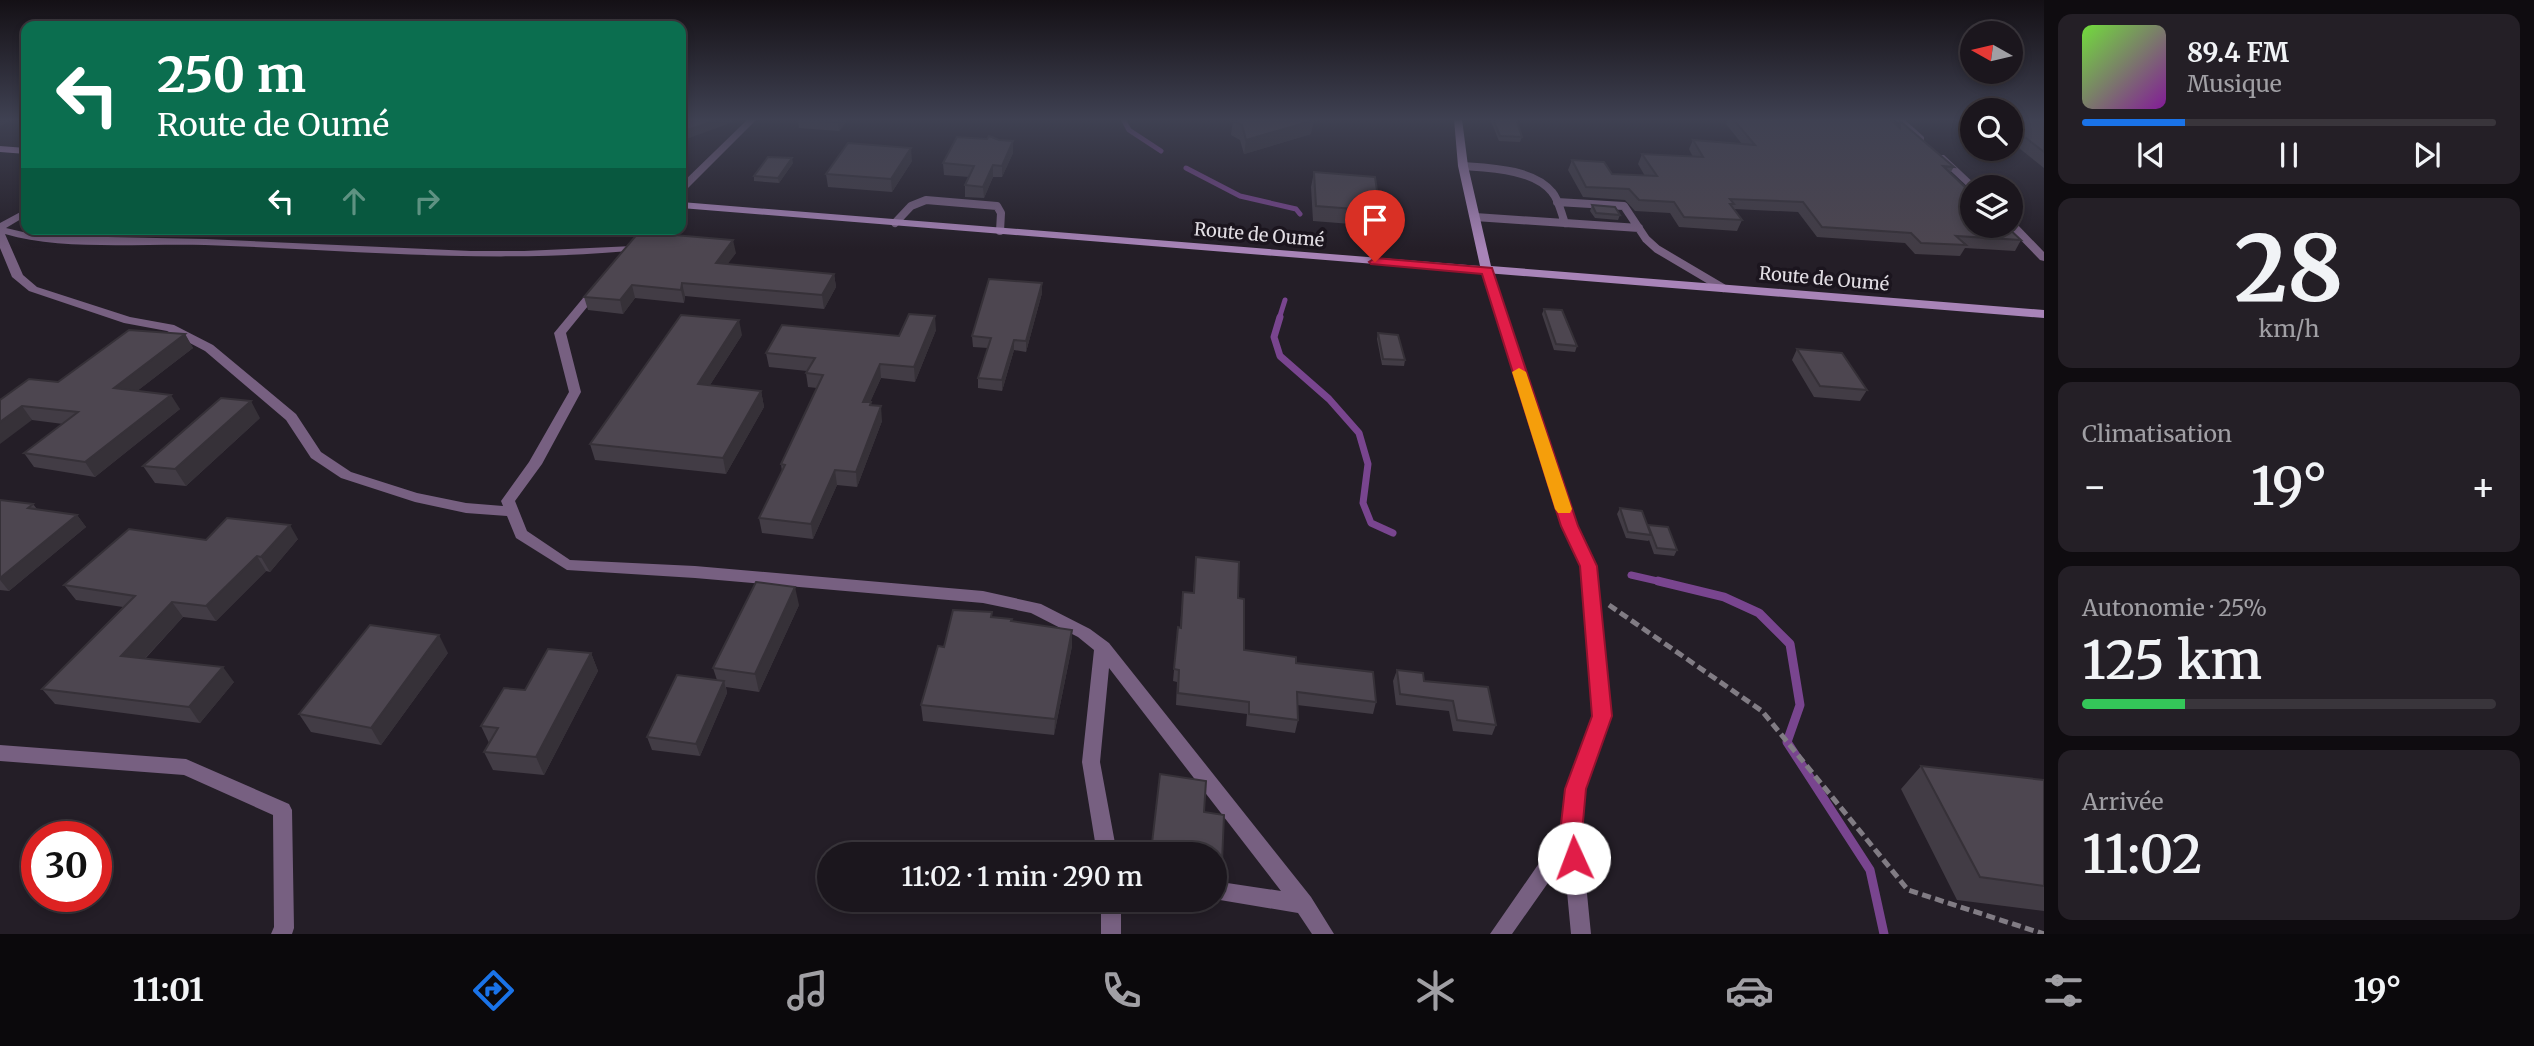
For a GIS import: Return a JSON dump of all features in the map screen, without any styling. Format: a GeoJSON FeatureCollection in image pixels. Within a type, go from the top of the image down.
{"type":"FeatureCollection","features":[{"type":"Feature","properties":{"kind":"main road"},"geometry":{"type":"LineString","coordinates":[[1463,163],[1488,271]]}},
{"type":"Feature","properties":{"kind":"main road","name":"Route de Oumé"},"geometry":{"type":"LineString","coordinates":[[686,205],[2044,314]]}},
{"type":"Feature","properties":{"kind":"street"},"geometry":{"type":"LineString","coordinates":[[686,184],[708,163]]}},
{"type":"Feature","properties":{"kind":"street"},"geometry":{"type":"LineString","coordinates":[[1946,163],[1960,175]]}},
{"type":"Feature","properties":{"kind":"street"},"geometry":{"type":"LineString","coordinates":[[0,228],[21,215]]}},
{"type":"Feature","properties":{"kind":"street"},"geometry":{"type":"LineString","coordinates":[[0,228],[21,235]]}},
{"type":"Feature","properties":{"kind":"street"},"geometry":{"type":"LineString","coordinates":[[0,234],[18,277],[33,289],[128,320],[170,328],[209,348],[290,417],[316,455],[346,475],[415,497],[466,508],[512,512]]}},
{"type":"Feature","properties":{"kind":"street"},"geometry":{"type":"LineString","coordinates":[[22,235],[58,239],[570,255],[633,244],[560,333],[575,393],[536,464],[508,501],[521,534],[567,565],[695,572],[983,597],[1035,608],[1084,633],[1103,648],[1304,904],[1324,934]]}},
{"type":"Feature","properties":{"kind":"street"},"geometry":{"type":"LineString","coordinates":[[2023,236],[2044,258]]}},
{"type":"Feature","properties":{"kind":"street"},"geometry":{"type":"LineString","coordinates":[[1488,271],[1569,526],[1588,566],[1602,716],[1576,789],[1571,833],[1581,934]]}},
{"type":"Feature","properties":{"kind":"street"},"geometry":{"type":"LineString","coordinates":[[1103,648],[1091,762],[1105,842]]}},
{"type":"Feature","properties":{"kind":"street"},"geometry":{"type":"LineString","coordinates":[[0,753],[186,767],[282,810],[284,928],[281,934]]}},
{"type":"Feature","properties":{"kind":"street"},"geometry":{"type":"LineString","coordinates":[[1500,934],[1571,833]]}},
{"type":"Feature","properties":{"kind":"street"},"geometry":{"type":"LineString","coordinates":[[1227,892],[1304,904]]}},
{"type":"Feature","properties":{"kind":"street"},"geometry":{"type":"LineString","coordinates":[[1111,912],[1111,934]]}},
{"type":"Feature","properties":{"kind":"lane"},"geometry":{"type":"LineString","coordinates":[[1463,166],[1502,171],[1545,186],[1557,202],[1565,223]]}},
{"type":"Feature","properties":{"kind":"lane"},"geometry":{"type":"LineString","coordinates":[[895,223],[911,206],[926,200],[997,206],[1000,213],[1000,231]]}},
{"type":"Feature","properties":{"kind":"lane"},"geometry":{"type":"LineString","coordinates":[[1557,202],[1624,205],[1657,249],[1723,288]]}},
{"type":"Feature","properties":{"kind":"lane"},"geometry":{"type":"LineString","coordinates":[[1475,217],[1639,228]]}},
{"type":"Feature","properties":{"kind":"path"},"geometry":{"type":"LineString","coordinates":[[1591,593],[1762,710],[1908,890],[2044,933]]}},
{"type":"Feature","properties":{"kind":"building"},"geometry":{"type":"Polygon","coordinates":[[[764,163],[789,163],[778,178],[754,176],[764,163]]]}},
{"type":"Feature","properties":{"kind":"building"},"geometry":{"type":"Polygon","coordinates":[[[834,163],[902,163],[891,179],[826,174],[834,163]]]}},
{"type":"Feature","properties":{"kind":"building"},"geometry":{"type":"Polygon","coordinates":[[[943,163],[1004,163],[1002,166],[993,165],[983,187],[965,185],[974,166],[943,163]]]}},
{"type":"Feature","properties":{"kind":"building"},"geometry":{"type":"Polygon","coordinates":[[[1573,163],[1604,163],[1612,174],[1657,176],[1648,163],[1949,163],[1954,167],[1943,166],[1960,182],[1960,236],[1956,236],[1966,245],[1921,243],[1911,233],[1822,227],[1803,202],[1730,199],[1734,204],[1730,204],[1742,220],[1684,217],[1674,202],[1639,200],[1629,189],[1586,187],[1573,163]]]}},
{"type":"Feature","properties":{"kind":"building"},"geometry":{"type":"Polygon","coordinates":[[[1314,172],[1375,177],[1380,211],[1316,206],[1314,172]]]}},
{"type":"Feature","properties":{"kind":"building"},"geometry":{"type":"Polygon","coordinates":[[[1592,205],[1615,207],[1620,215],[1596,213],[1592,205]]]}},
{"type":"Feature","properties":{"kind":"building"},"geometry":{"type":"Polygon","coordinates":[[[636,235],[733,240],[716,263],[834,274],[822,295],[682,283],[681,290],[632,285],[620,300],[584,297],[636,235]]]}},
{"type":"Feature","properties":{"kind":"building"},"geometry":{"type":"Polygon","coordinates":[[[989,279],[1042,283],[1026,341],[1014,340],[1002,380],[978,378],[991,338],[972,336],[989,279]]]}},
{"type":"Feature","properties":{"kind":"building"},"geometry":{"type":"Polygon","coordinates":[[[1544,309],[1562,310],[1577,346],[1556,344],[1544,309]]]}},
{"type":"Feature","properties":{"kind":"building"},"geometry":{"type":"Polygon","coordinates":[[[909,314],[935,316],[914,367],[880,364],[863,402],[881,406],[856,472],[835,470],[811,524],[759,518],[823,375],[806,373],[815,358],[766,353],[782,325],[899,336],[909,314]]]}},
{"type":"Feature","properties":{"kind":"building"},"geometry":{"type":"Polygon","coordinates":[[[681,315],[739,320],[698,384],[761,391],[723,458],[590,444],[681,315]]]}},
{"type":"Feature","properties":{"kind":"building"},"geometry":{"type":"Polygon","coordinates":[[[129,330],[185,334],[114,388],[171,395],[85,462],[24,453],[78,412],[22,406],[0,422],[0,400],[29,379],[58,382],[129,330]]]}},
{"type":"Feature","properties":{"kind":"building"},"geometry":{"type":"Polygon","coordinates":[[[1378,333],[1398,335],[1405,360],[1383,359],[1378,333]]]}},
{"type":"Feature","properties":{"kind":"building"},"geometry":{"type":"Polygon","coordinates":[[[1797,349],[1842,353],[1867,390],[1820,386],[1797,349]]]}},
{"type":"Feature","properties":{"kind":"building"},"geometry":{"type":"Polygon","coordinates":[[[221,398],[251,401],[175,469],[143,466],[221,398]]]}},
{"type":"Feature","properties":{"kind":"building"},"geometry":{"type":"Polygon","coordinates":[[[0,500],[33,504],[28,508],[77,515],[0,578],[0,500]]]}},
{"type":"Feature","properties":{"kind":"building"},"geometry":{"type":"Polygon","coordinates":[[[1620,508],[1642,511],[1651,535],[1628,532],[1620,508]]]}},
{"type":"Feature","properties":{"kind":"building"},"geometry":{"type":"Polygon","coordinates":[[[227,518],[290,525],[261,557],[257,556],[206,606],[172,602],[121,656],[223,667],[189,707],[42,689],[135,596],[64,585],[129,529],[206,540],[227,518]]]}},
{"type":"Feature","properties":{"kind":"building"},"geometry":{"type":"Polygon","coordinates":[[[1648,525],[1668,527],[1677,550],[1657,548],[1648,525]]]}},
{"type":"Feature","properties":{"kind":"building"},"geometry":{"type":"Polygon","coordinates":[[[1196,557],[1239,562],[1238,598],[1244,599],[1244,650],[1296,657],[1296,663],[1373,672],[1376,702],[1297,692],[1298,720],[1249,714],[1249,702],[1178,693],[1179,670],[1174,669],[1178,627],[1181,628],[1183,592],[1194,593],[1196,557]]]}},
{"type":"Feature","properties":{"kind":"building"},"geometry":{"type":"Polygon","coordinates":[[[756,582],[795,587],[755,674],[713,668],[756,582]]]}},
{"type":"Feature","properties":{"kind":"building"},"geometry":{"type":"Polygon","coordinates":[[[953,610],[992,612],[991,617],[1072,630],[1055,719],[921,705],[938,646],[944,647],[953,610]]]}},
{"type":"Feature","properties":{"kind":"building"},"geometry":{"type":"Polygon","coordinates":[[[370,625],[439,635],[371,728],[299,714],[370,625]]]}},
{"type":"Feature","properties":{"kind":"building"},"geometry":{"type":"Polygon","coordinates":[[[548,649],[591,653],[536,757],[484,752],[498,728],[481,726],[504,688],[525,690],[548,649]]]}},
{"type":"Feature","properties":{"kind":"building"},"geometry":{"type":"Polygon","coordinates":[[[1397,670],[1423,673],[1424,681],[1488,687],[1496,725],[1457,720],[1453,701],[1400,694],[1397,670]]]}},
{"type":"Feature","properties":{"kind":"building"},"geometry":{"type":"Polygon","coordinates":[[[677,675],[724,681],[696,744],[647,737],[677,675]]]}},
{"type":"Feature","properties":{"kind":"building"},"geometry":{"type":"Polygon","coordinates":[[[1921,766],[2044,780],[2044,886],[1980,877],[1921,766]]]}},
{"type":"Feature","properties":{"kind":"building"},"geometry":{"type":"Polygon","coordinates":[[[1160,774],[1206,781],[1204,812],[1224,815],[1223,842],[1152,842],[1160,774]]]}},
{"type":"Feature","properties":{"kind":"waterway"},"geometry":{"type":"LineString","coordinates":[[1186,168],[1240,196],[1296,209],[1300,214]]}},
{"type":"Feature","properties":{"kind":"waterway"},"geometry":{"type":"LineString","coordinates":[[1279,319],[1285,300]]}},
{"type":"Feature","properties":{"kind":"waterway"},"geometry":{"type":"LineString","coordinates":[[1280,317],[1274,337],[1280,356],[1329,399],[1359,433],[1368,464],[1363,503],[1371,523],[1393,533]]}},
{"type":"Feature","properties":{"kind":"waterway"},"geometry":{"type":"LineString","coordinates":[[1631,575],[1666,583]]}},
{"type":"Feature","properties":{"kind":"waterway"},"geometry":{"type":"LineString","coordinates":[[1658,581],[1724,597],[1759,613],[1790,644],[1800,705],[1787,742],[1870,870],[1884,934]]}},
{"type":"Feature","properties":{"kind":"slow traffic"},"geometry":{"type":"LineString","coordinates":[[1519,372],[1564,509]]}},
{"type":"Feature","properties":{"kind":"route"},"geometry":{"type":"LineString","coordinates":[[1375,262],[1488,271],[1569,526],[1588,566],[1602,716],[1576,789],[1571,833],[1574,858]]}}]}
